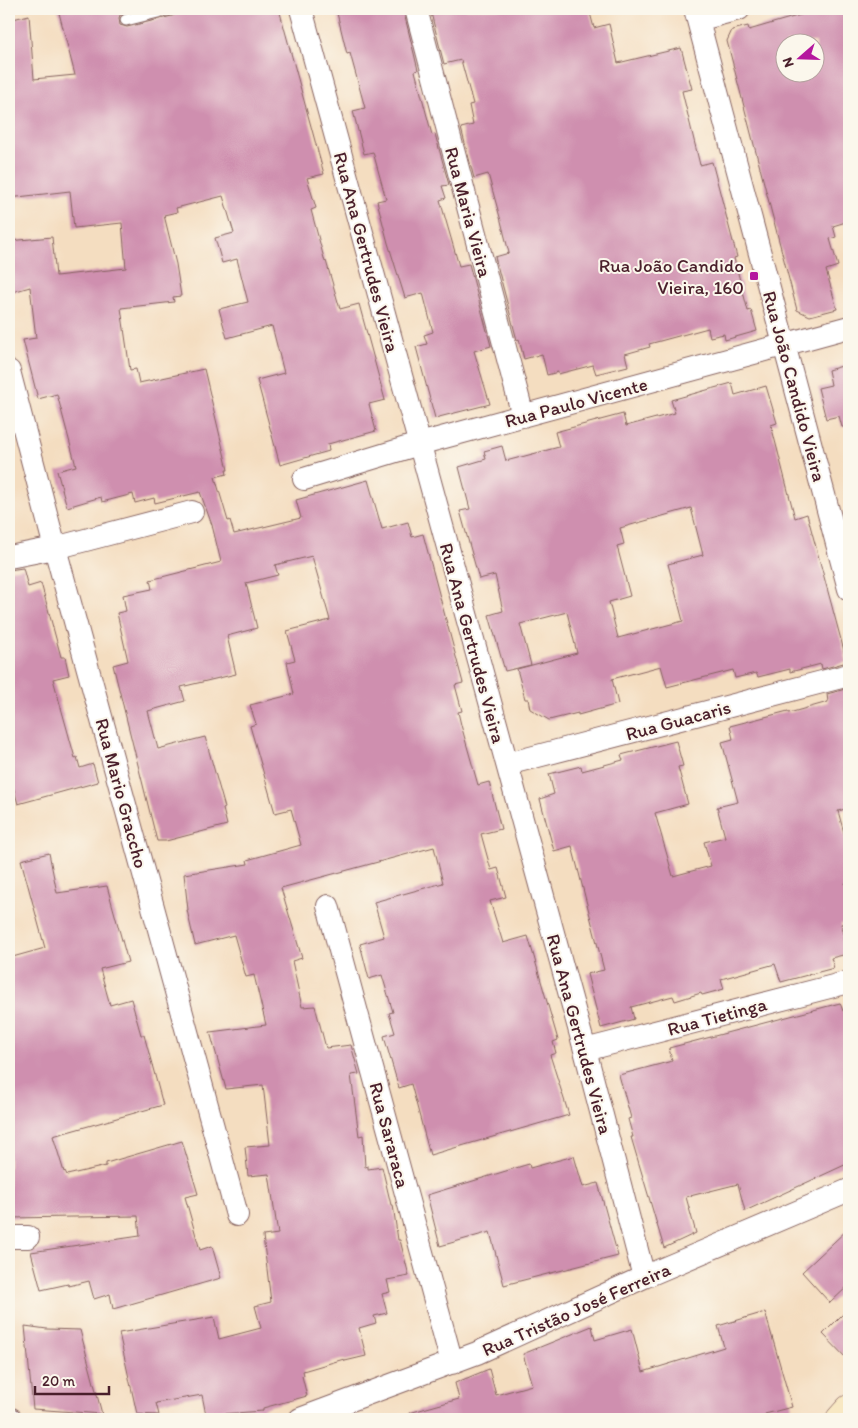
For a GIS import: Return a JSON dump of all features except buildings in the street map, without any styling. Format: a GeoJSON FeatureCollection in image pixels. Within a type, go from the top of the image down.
{"type":"FeatureCollection","features":[{"type":"Feature","properties":{"kind":"street","name":"Rua Ana Gertrudes Vieira"},"geometry":{"type":"LineString","coordinates":[[301,9],[585,1050],[644,1277]]}},
{"type":"Feature","properties":{"kind":"street","name":"Rua Maria Vieira"},"geometry":{"type":"LineString","coordinates":[[416,9],[523,416]]}},
{"type":"Feature","properties":{"kind":"street"},"geometry":{"type":"LineString","coordinates":[[696,14],[739,9]]}},
{"type":"Feature","properties":{"kind":"street","name":"Rua João Candido Vieira"},"geometry":{"type":"LineString","coordinates":[[696,14],[849,589]]}},
{"type":"Feature","properties":{"kind":"street","name":"Rua Paulo Vicente"},"geometry":{"type":"LineString","coordinates":[[304,479],[419,444],[849,327]]}},
{"type":"Feature","properties":{"kind":"street","name":"Rua Mario Graccho"},"geometry":{"type":"LineString","coordinates":[[9,371],[55,548],[237,1215]]}},
{"type":"Feature","properties":{"kind":"street"},"geometry":{"type":"LineString","coordinates":[[9,557],[55,548],[192,512]]}},
{"type":"Feature","properties":{"kind":"street","name":"Rua Guacaris"},"geometry":{"type":"LineString","coordinates":[[506,764],[849,675]]}},
{"type":"Feature","properties":{"kind":"street","name":"Rua Sararaca"},"geometry":{"type":"LineString","coordinates":[[328,906],[452,1363]]}},
{"type":"Feature","properties":{"kind":"street","name":"Rua Tietinga"},"geometry":{"type":"LineString","coordinates":[[585,1050],[849,982]]}},
{"type":"Feature","properties":{"kind":"street","name":"Rua Tristão José Ferreira"},"geometry":{"type":"LineString","coordinates":[[300,1419],[477,1353],[644,1277],[849,1190]]}},
{"type":"Feature","properties":{"kind":"street"},"geometry":{"type":"LineString","coordinates":[[840,1419],[849,1410]]}},
{"type":"Feature","properties":{"kind":"lane"},"geometry":{"type":"LineString","coordinates":[[126,20],[170,9]]}},
{"type":"Feature","properties":{"kind":"place","name":"Rua João Candido Vieira, 160"},"geometry":{"type":"Point","coordinates":[754,276]}}]}
